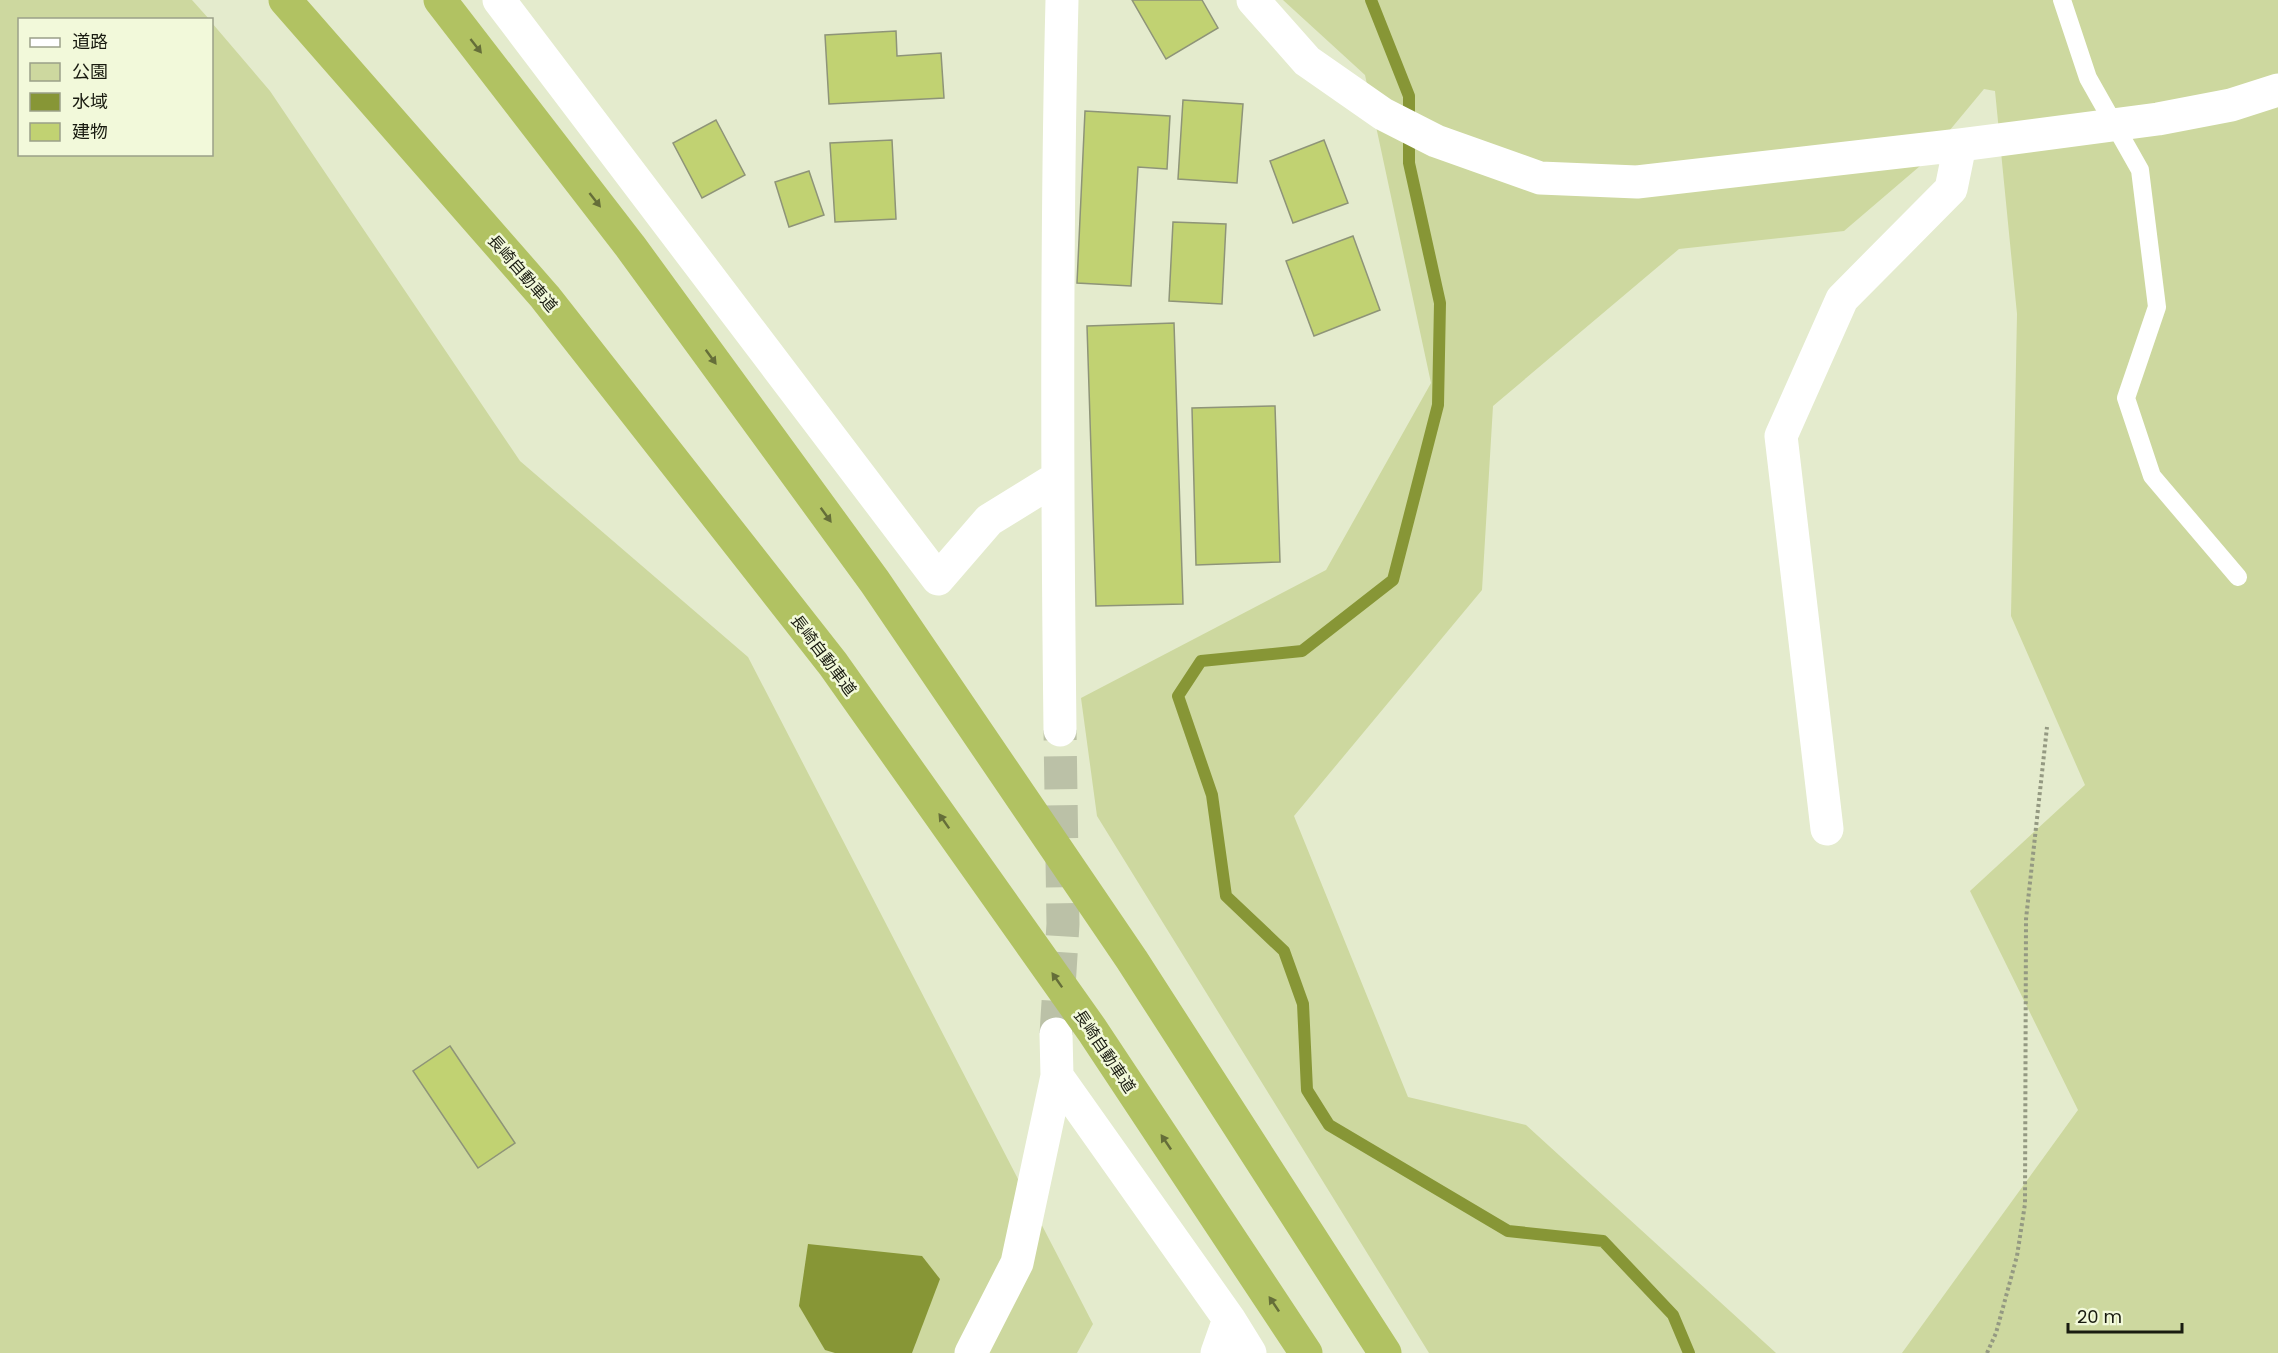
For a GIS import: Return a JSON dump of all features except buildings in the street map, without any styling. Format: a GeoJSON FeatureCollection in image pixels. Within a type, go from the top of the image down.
{"type":"FeatureCollection","features":[{"type":"Feature","properties":{"kind":"highway","name":"長崎自動車道"},"geometry":{"type":"LineString","coordinates":[[285,0],[546,297],[833,664],[1092,1030],[1306,1353]]}},
{"type":"Feature","properties":{"kind":"highway"},"geometry":{"type":"LineString","coordinates":[[440,0],[630,246],[875,582],[1131,960],[1386,1353]]}},
{"type":"Feature","properties":{"kind":"street"},"geometry":{"type":"LineString","coordinates":[[500,0],[938,579],[989,520],[1057,478]]}},
{"type":"Feature","properties":{"kind":"street"},"geometry":{"type":"LineString","coordinates":[[1060,730],[1057,478],[1062,0]]}},
{"type":"Feature","properties":{"kind":"street"},"geometry":{"type":"LineString","coordinates":[[1253,0],[1307,61],[1383,114],[1436,141],[1540,178],[1637,182],[1960,145],[2158,119],[2231,105],[2278,90]]}},
{"type":"Feature","properties":{"kind":"street"},"geometry":{"type":"LineString","coordinates":[[1827,829],[1781,436],[1842,299],[1951,189],[1960,145]]}},
{"type":"Feature","properties":{"kind":"street"},"geometry":{"type":"LineString","coordinates":[[970,1353],[1017,1263],[1057,1076],[1056,1034]]}},
{"type":"Feature","properties":{"kind":"street"},"geometry":{"type":"LineString","coordinates":[[1057,1076],[1250,1353]]}},
{"type":"Feature","properties":{"kind":"street"},"geometry":{"type":"LineString","coordinates":[[1217,1353],[1228,1319]]}},
{"type":"Feature","properties":{"kind":"lane"},"geometry":{"type":"LineString","coordinates":[[2062,0],[2088,78],[2140,170],[2157,307],[2126,398],[2152,476],[2238,577]]}},
{"type":"Feature","properties":{"kind":"path"},"geometry":{"type":"LineString","coordinates":[[1987,1353],[1996,1333],[2017,1256],[2025,1204],[2026,919],[2047,727]]}},
{"type":"Feature","properties":{"kind":"green space"},"geometry":{"type":"Polygon","coordinates":[[[0,0],[192,0],[208,18],[18,18],[18,156],[213,156],[213,24],[270,91],[520,461],[748,657],[1093,1324],[1077,1353],[0,1353],[0,0]]]}},
{"type":"Feature","properties":{"kind":"green space"},"geometry":{"type":"Polygon","coordinates":[[[1283,0],[2278,0],[2278,1353],[1902,1353],[2078,1110],[1970,891],[2085,785],[2011,616],[2017,314],[1995,91],[1984,89],[1920,166],[1844,231],[1679,249],[1493,406],[1482,590],[1294,816],[1408,1097],[1526,1125],[1776,1353],[1429,1353],[1097,816],[1081,698],[1326,570],[1431,383],[1365,75],[1283,0]]]}},
{"type":"Feature","properties":{"kind":"water"},"geometry":{"type":"Polygon","coordinates":[[[808,1244],[922,1256],[940,1279],[912,1353],[835,1353],[825,1350],[799,1306],[808,1244]]]}},
{"type":"Feature","properties":{"kind":"waterway"},"geometry":{"type":"LineString","coordinates":[[1371,0],[1409,96],[1409,163],[1440,303],[1438,405],[1393,580],[1302,651],[1201,661],[1178,696],[1212,795],[1226,896],[1284,951],[1303,1004],[1307,1090],[1329,1125],[1508,1231],[1603,1241],[1673,1315],[1689,1353]]}},
{"type":"Feature","properties":{"kind":"tunnel"},"geometry":{"type":"LineString","coordinates":[[1056,1034],[1063,924],[1060,730]]}}]}
